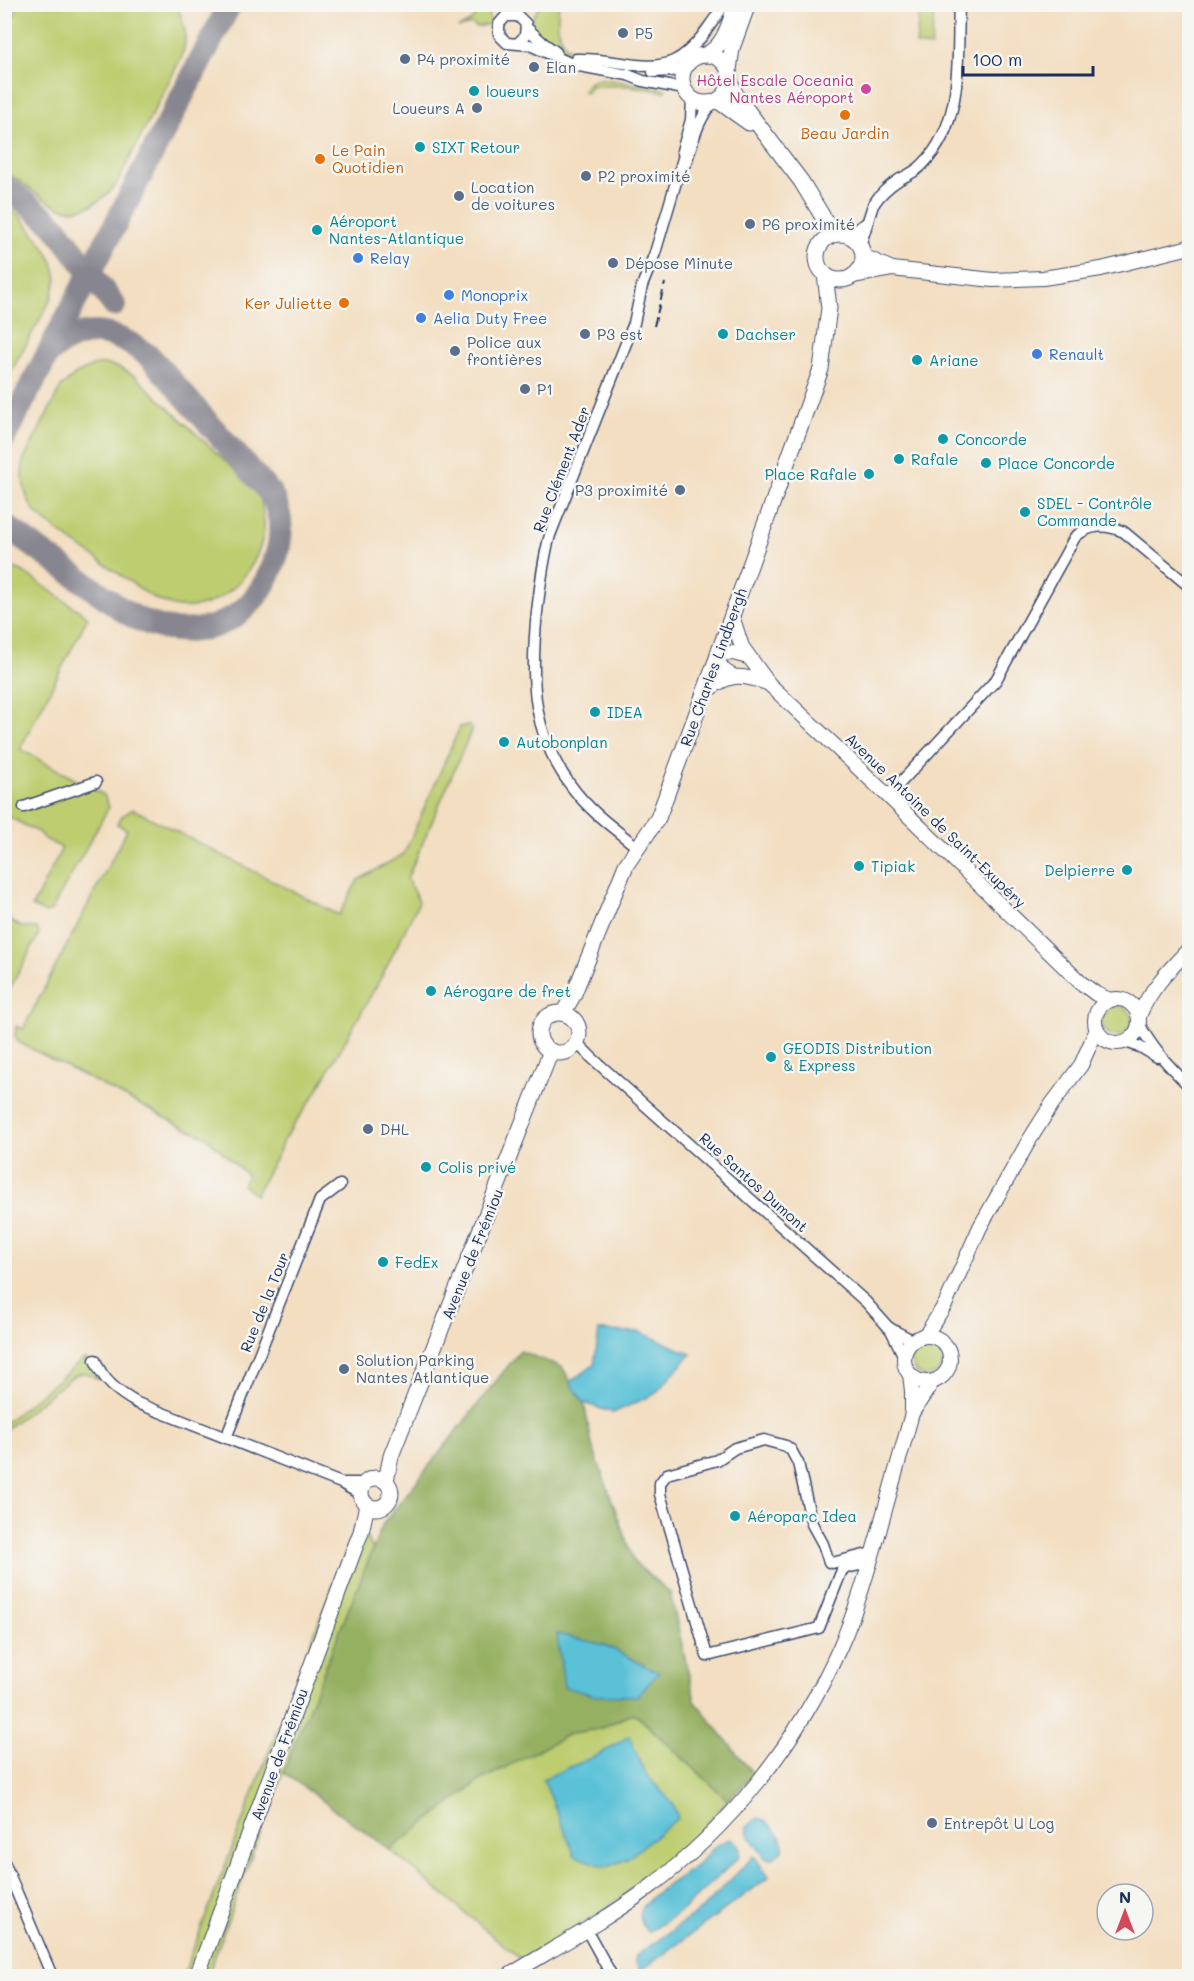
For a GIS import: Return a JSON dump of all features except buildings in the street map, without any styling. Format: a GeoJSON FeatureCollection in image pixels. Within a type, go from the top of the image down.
{"type":"FeatureCollection","features":[{"type":"Feature","properties":{"kind":"main road"},"geometry":{"type":"LineString","coordinates":[[736,4],[721,45],[712,52],[696,58],[685,68],[682,81],[688,94],[700,103],[716,101],[726,93],[732,48],[748,4]]}},
{"type":"Feature","properties":{"kind":"main road"},"geometry":{"type":"LineString","coordinates":[[705,55],[722,61],[737,98],[801,181],[826,222],[842,235]]}},
{"type":"Feature","properties":{"kind":"main road"},"geometry":{"type":"LineString","coordinates":[[716,101],[741,116],[774,147]]}},
{"type":"Feature","properties":{"kind":"main road"},"geometry":{"type":"LineString","coordinates":[[789,167],[818,226],[820,245],[817,261],[825,274],[830,278],[848,278],[860,267],[861,251],[852,237],[842,235],[827,237],[820,245]]}},
{"type":"Feature","properties":{"kind":"main road","name":"Rue Charles Lindbergh"},"geometry":{"type":"LineString","coordinates":[[563,1013],[573,996],[621,875],[637,847],[651,831],[658,818],[816,384],[823,361],[829,308],[825,274]]}},
{"type":"Feature","properties":{"kind":"main road","name":"Rue Charles Lindbergh"},"geometry":{"type":"LineString","coordinates":[[829,308],[848,278]]}},
{"type":"Feature","properties":{"kind":"main road"},"geometry":{"type":"LineString","coordinates":[[563,1013],[569,1016],[577,1024],[579,1036],[576,1042],[563,1052],[545,1048],[539,1036],[541,1024],[550,1015],[563,1013]]}},
{"type":"Feature","properties":{"kind":"main road","name":"Avenue de Frémiou"},"geometry":{"type":"LineString","coordinates":[[197,1977],[361,1532],[371,1491],[390,1456],[551,1051]]}},
{"type":"Feature","properties":{"kind":"street"},"geometry":{"type":"LineString","coordinates":[[576,59],[591,58],[644,66],[670,64],[685,55],[696,44],[724,4]]}},
{"type":"Feature","properties":{"kind":"street"},"geometry":{"type":"LineString","coordinates":[[892,269],[861,251],[868,222],[873,204],[879,196],[891,185],[923,165],[947,128],[955,93],[959,4]]}},
{"type":"Feature","properties":{"kind":"street"},"geometry":{"type":"LineString","coordinates":[[685,68],[663,72],[644,72],[593,64],[551,49],[527,28],[522,19],[515,15],[506,16],[500,22],[498,32],[509,44],[530,45],[574,65],[628,75],[688,94]]}},
{"type":"Feature","properties":{"kind":"street"},"geometry":{"type":"LineString","coordinates":[[518,43],[524,38],[527,28]]}},
{"type":"Feature","properties":{"kind":"street","name":"Rue Clément Ader"},"geometry":{"type":"LineString","coordinates":[[634,322],[642,286],[655,252],[684,155],[682,151],[691,120],[688,94]]}},
{"type":"Feature","properties":{"kind":"street","name":"Rue Clément Ader"},"geometry":{"type":"LineString","coordinates":[[637,847],[591,809],[569,784],[545,739],[532,671],[542,570],[550,535],[640,311],[698,129],[708,108],[716,101]]}},
{"type":"Feature","properties":{"kind":"street"},"geometry":{"type":"LineString","coordinates":[[842,235],[868,222]]}},
{"type":"Feature","properties":{"kind":"street"},"geometry":{"type":"LineString","coordinates":[[848,278],[892,269],[993,279],[1033,279],[1101,269],[1190,247]]}},
{"type":"Feature","properties":{"kind":"street"},"geometry":{"type":"LineString","coordinates":[[888,796],[996,680],[1075,537],[1082,531],[1090,527],[1102,526],[1113,527],[1124,532],[1190,587]]}},
{"type":"Feature","properties":{"kind":"street","name":"Avenue Antoine de Saint-Exupéry"},"geometry":{"type":"LineString","coordinates":[[732,616],[747,657],[769,684],[1080,982],[1096,994],[1115,1000]]}},
{"type":"Feature","properties":{"kind":"street"},"geometry":{"type":"LineString","coordinates":[[733,676],[724,670],[718,656],[733,652],[747,657]]}},
{"type":"Feature","properties":{"kind":"street"},"geometry":{"type":"LineString","coordinates":[[705,692],[720,680],[733,676]]}},
{"type":"Feature","properties":{"kind":"street","name":"Avenue Antoine de Saint-Exupéry"},"geometry":{"type":"LineString","coordinates":[[733,676],[752,678],[769,684]]}},
{"type":"Feature","properties":{"kind":"street"},"geometry":{"type":"LineString","coordinates":[[24,807],[96,782]]}},
{"type":"Feature","properties":{"kind":"street"},"geometry":{"type":"LineString","coordinates":[[1081,1065],[1118,1042],[1133,1036],[1144,1002],[1162,978],[1190,948]]}},
{"type":"Feature","properties":{"kind":"street"},"geometry":{"type":"LineString","coordinates":[[904,1357],[907,1348],[927,1333],[946,1303],[980,1227],[1004,1183],[1052,1104],[1081,1065],[1104,1004],[1138,994],[1162,978]]}},
{"type":"Feature","properties":{"kind":"street","name":"Avenue Antoine de Saint-Exupéry"},"geometry":{"type":"LineString","coordinates":[[1080,982],[1097,1022]]}},
{"type":"Feature","properties":{"kind":"street"},"geometry":{"type":"LineString","coordinates":[[1115,1000],[1131,1004],[1147,1039],[1165,1062],[1190,1087]]}},
{"type":"Feature","properties":{"kind":"street"},"geometry":{"type":"LineString","coordinates":[[1097,1022],[1101,1035],[1140,1047],[1165,1062]]}},
{"type":"Feature","properties":{"kind":"street","name":"Rue Santos Dumont"},"geometry":{"type":"LineString","coordinates":[[576,1042],[866,1302],[890,1328],[917,1339]]}},
{"type":"Feature","properties":{"kind":"street","name":"Rue de la Tour"},"geometry":{"type":"LineString","coordinates":[[226,1438],[320,1200],[340,1185]]}},
{"type":"Feature","properties":{"kind":"street"},"geometry":{"type":"LineString","coordinates":[[945,1346],[943,1330],[946,1303]]}},
{"type":"Feature","properties":{"kind":"street"},"geometry":{"type":"LineString","coordinates":[[508,1977],[646,1890],[704,1841],[738,1806],[775,1760],[809,1708],[840,1647],[858,1603],[912,1413],[910,1374],[890,1328]]}},
{"type":"Feature","properties":{"kind":"street"},"geometry":{"type":"LineString","coordinates":[[910,1374],[921,1381],[933,1381],[943,1376],[948,1369],[950,1355],[941,1341],[929,1336],[917,1339]]}},
{"type":"Feature","properties":{"kind":"street"},"geometry":{"type":"LineString","coordinates":[[95,1360],[100,1372],[117,1392],[137,1403],[340,1483],[371,1491]]}},
{"type":"Feature","properties":{"kind":"street"},"geometry":{"type":"LineString","coordinates":[[912,1413],[933,1381]]}},
{"type":"Feature","properties":{"kind":"street"},"geometry":{"type":"LineString","coordinates":[[764,1440],[772,1441],[789,1448],[796,1458],[812,1524],[823,1544],[829,1562],[871,1558],[842,1570],[819,1628],[707,1656],[660,1494],[661,1480],[667,1474],[717,1460],[735,1448],[764,1440]]}},
{"type":"Feature","properties":{"kind":"street"},"geometry":{"type":"LineString","coordinates":[[4,1862],[52,1977]]}},
{"type":"Feature","properties":{"kind":"street"},"geometry":{"type":"LineString","coordinates":[[586,1929],[612,1977]]}},
{"type":"Feature","properties":{"kind":"green space"},"geometry":{"type":"Polygon","coordinates":[[[19,5],[177,5],[182,18],[185,35],[182,56],[116,185],[99,201],[85,208],[69,210],[61,208],[5,171],[5,34],[19,5]]]}},
{"type":"Feature","properties":{"kind":"green space"},"geometry":{"type":"Polygon","coordinates":[[[478,5],[484,5],[492,24],[476,27],[472,24],[458,28],[472,20],[478,5]]]}},
{"type":"Feature","properties":{"kind":"green space"},"geometry":{"type":"Polygon","coordinates":[[[540,5],[559,5],[560,36],[566,46],[571,50],[590,54],[590,56],[563,50],[545,41],[532,28],[531,20],[540,5]]]}},
{"type":"Feature","properties":{"kind":"green space"},"geometry":{"type":"Polygon","coordinates":[[[919,14],[934,16],[931,47],[916,45],[919,14]]]}},
{"type":"Feature","properties":{"kind":"green space"},"geometry":{"type":"Polygon","coordinates":[[[597,79],[666,89],[665,92],[629,86],[591,86],[587,93],[583,91],[588,83],[597,79]]]}},
{"type":"Feature","properties":{"kind":"green space"},"geometry":{"type":"Polygon","coordinates":[[[5,206],[20,216],[43,245],[53,262],[57,278],[51,299],[5,383],[5,206]]]}},
{"type":"Feature","properties":{"kind":"green space"},"geometry":{"type":"Polygon","coordinates":[[[104,364],[118,367],[135,376],[259,493],[264,516],[264,530],[254,561],[234,588],[206,604],[190,607],[173,606],[155,599],[59,532],[35,512],[27,498],[22,478],[23,461],[61,387],[76,374],[93,366],[104,364]]]}},
{"type":"Feature","properties":{"kind":"green space"},"geometry":{"type":"Polygon","coordinates":[[[4,565],[22,571],[88,617],[20,749],[104,795],[109,807],[51,911],[46,913],[32,907],[62,848],[43,838],[38,832],[5,815],[4,565]]]}},
{"type":"Feature","properties":{"kind":"green space"},"geometry":{"type":"Polygon","coordinates":[[[469,725],[472,729],[407,879],[419,902],[382,976],[314,1096],[282,1142],[279,1152],[255,1195],[243,1185],[247,1175],[205,1136],[185,1128],[18,1042],[15,1037],[16,1026],[23,1029],[127,830],[117,824],[122,816],[133,809],[339,915],[358,880],[404,854],[460,727],[469,725]]]}},
{"type":"Feature","properties":{"kind":"green space"},"geometry":{"type":"Polygon","coordinates":[[[5,918],[22,927],[37,928],[39,934],[5,998],[5,918]]]}},
{"type":"Feature","properties":{"kind":"green space"},"geometry":{"type":"Polygon","coordinates":[[[1117,1006],[1128,1010],[1132,1021],[1128,1032],[1117,1036],[1106,1032],[1102,1021],[1106,1010],[1117,1006]]]}},
{"type":"Feature","properties":{"kind":"green space"},"geometry":{"type":"Polygon","coordinates":[[[927,1344],[939,1348],[943,1360],[939,1372],[927,1376],[915,1372],[911,1360],[915,1348],[927,1344]]]}},
{"type":"Feature","properties":{"kind":"green space"},"geometry":{"type":"Polygon","coordinates":[[[520,1351],[562,1367],[584,1403],[592,1445],[634,1562],[670,1593],[695,1701],[754,1775],[728,1800],[634,1713],[598,1729],[571,1733],[481,1780],[390,1850],[283,1772],[383,1524],[520,1351]]]}},
{"type":"Feature","properties":{"kind":"green space"},"geometry":{"type":"Polygon","coordinates":[[[85,1358],[99,1380],[87,1374],[80,1373],[73,1376],[5,1430],[5,1423],[85,1358]]]}},
{"type":"Feature","properties":{"kind":"green space"},"geometry":{"type":"Polygon","coordinates":[[[357,1522],[373,1549],[267,1815],[208,1976],[183,1976],[357,1522]]]}},
{"type":"Feature","properties":{"kind":"green space"},"geometry":{"type":"Polygon","coordinates":[[[634,1713],[728,1800],[681,1853],[595,1916],[522,1960],[390,1850],[481,1780],[571,1733],[598,1729],[634,1713]]]}},
{"type":"Feature","properties":{"kind":"water"},"geometry":{"type":"Polygon","coordinates":[[[599,1331],[640,1332],[691,1354],[655,1394],[613,1413],[584,1403],[570,1382],[594,1365],[599,1331]]]}},
{"type":"Feature","properties":{"kind":"water"},"geometry":{"type":"Polygon","coordinates":[[[557,1634],[605,1645],[659,1673],[637,1696],[596,1696],[564,1687],[557,1634]]]}},
{"type":"Feature","properties":{"kind":"water"},"geometry":{"type":"Polygon","coordinates":[[[629,1736],[646,1774],[673,1804],[678,1818],[627,1859],[606,1867],[575,1856],[543,1779],[600,1754],[629,1736]]]}},
{"type":"Feature","properties":{"kind":"water"},"geometry":{"type":"Polygon","coordinates":[[[758,1818],[770,1824],[784,1844],[783,1850],[772,1859],[765,1858],[748,1834],[747,1827],[758,1818]]]}},
{"type":"Feature","properties":{"kind":"water"},"geometry":{"type":"Polygon","coordinates":[[[732,1839],[739,1847],[738,1858],[679,1913],[649,1932],[646,1931],[640,1914],[646,1903],[694,1867],[716,1846],[732,1839]]]}},
{"type":"Feature","properties":{"kind":"water"},"geometry":{"type":"Polygon","coordinates":[[[754,1856],[769,1877],[646,1967],[639,1969],[635,1961],[636,1956],[702,1909],[754,1856]]]}},
{"type":"Feature","properties":{"kind":"taxiway"},"geometry":{"type":"LineString","coordinates":[[4,438],[230,4]]}},
{"type":"Feature","properties":{"kind":"taxiway"},"geometry":{"type":"LineString","coordinates":[[4,186],[57,229],[114,305]]}},
{"type":"Feature","properties":{"kind":"taxiway"},"geometry":{"type":"LineString","coordinates":[[4,525],[127,613],[150,624],[173,630],[195,630],[215,626],[234,617],[264,584],[278,551],[281,526],[278,510],[271,494],[151,358],[125,341],[99,333],[74,337],[48,354]]}},
{"type":"Feature","properties":{"kind":"railway"},"geometry":{"type":"LineString","coordinates":[[654,326],[665,283]]}},
{"type":"Feature","properties":{"kind":"place","name":"P5"},"geometry":{"type":"Point","coordinates":[623,33]}},
{"type":"Feature","properties":{"kind":"place","name":"P4 proximité"},"geometry":{"type":"Point","coordinates":[405,59]}},
{"type":"Feature","properties":{"kind":"place","name":"Elan"},"geometry":{"type":"Point","coordinates":[534,67]}},
{"type":"Feature","properties":{"kind":"place","name":"Hôtel Escale Oceania Nantes Aéroport"},"geometry":{"type":"Point","coordinates":[866,89]}},
{"type":"Feature","properties":{"kind":"place","name":"loueurs"},"geometry":{"type":"Point","coordinates":[474,91]}},
{"type":"Feature","properties":{"kind":"place","name":"Loueurs A"},"geometry":{"type":"Point","coordinates":[477,108]}},
{"type":"Feature","properties":{"kind":"place","name":"Beau Jardin"},"geometry":{"type":"Point","coordinates":[845,115]}},
{"type":"Feature","properties":{"kind":"place","name":"SIXT Retour"},"geometry":{"type":"Point","coordinates":[420,147]}},
{"type":"Feature","properties":{"kind":"place","name":"Le Pain Quotidien"},"geometry":{"type":"Point","coordinates":[320,159]}},
{"type":"Feature","properties":{"kind":"place","name":"P2 proximité"},"geometry":{"type":"Point","coordinates":[586,176]}},
{"type":"Feature","properties":{"kind":"place","name":"Location de voitures"},"geometry":{"type":"Point","coordinates":[459,196]}},
{"type":"Feature","properties":{"kind":"place","name":"P6 proximité"},"geometry":{"type":"Point","coordinates":[750,224]}},
{"type":"Feature","properties":{"kind":"place","name":"Aéroport Nantes-Atlantique"},"geometry":{"type":"Point","coordinates":[317,230]}},
{"type":"Feature","properties":{"kind":"place","name":"Relay"},"geometry":{"type":"Point","coordinates":[358,258]}},
{"type":"Feature","properties":{"kind":"place","name":"Dépose Minute"},"geometry":{"type":"Point","coordinates":[613,263]}},
{"type":"Feature","properties":{"kind":"place","name":"Monoprix"},"geometry":{"type":"Point","coordinates":[449,295]}},
{"type":"Feature","properties":{"kind":"place","name":"Ker Juliette"},"geometry":{"type":"Point","coordinates":[344,303]}},
{"type":"Feature","properties":{"kind":"place","name":"Aelia Duty Free"},"geometry":{"type":"Point","coordinates":[421,318]}},
{"type":"Feature","properties":{"kind":"place","name":"P3 est"},"geometry":{"type":"Point","coordinates":[585,334]}},
{"type":"Feature","properties":{"kind":"place","name":"Dachser"},"geometry":{"type":"Point","coordinates":[723,334]}},
{"type":"Feature","properties":{"kind":"place","name":"Police aux frontières"},"geometry":{"type":"Point","coordinates":[455,351]}},
{"type":"Feature","properties":{"kind":"place","name":"Renault"},"geometry":{"type":"Point","coordinates":[1037,354]}},
{"type":"Feature","properties":{"kind":"place","name":"Ariane"},"geometry":{"type":"Point","coordinates":[917,360]}},
{"type":"Feature","properties":{"kind":"place","name":"P1"},"geometry":{"type":"Point","coordinates":[525,389]}},
{"type":"Feature","properties":{"kind":"place","name":"Concorde"},"geometry":{"type":"Point","coordinates":[943,439]}},
{"type":"Feature","properties":{"kind":"place","name":"Rafale"},"geometry":{"type":"Point","coordinates":[899,459]}},
{"type":"Feature","properties":{"kind":"place","name":"Place Concorde"},"geometry":{"type":"Point","coordinates":[986,463]}},
{"type":"Feature","properties":{"kind":"place","name":"Place Rafale"},"geometry":{"type":"Point","coordinates":[869,474]}},
{"type":"Feature","properties":{"kind":"place","name":"P3 proximité"},"geometry":{"type":"Point","coordinates":[680,490]}},
{"type":"Feature","properties":{"kind":"place","name":"SDEL - Contrôle Commande"},"geometry":{"type":"Point","coordinates":[1025,512]}},
{"type":"Feature","properties":{"kind":"place","name":"IDEA"},"geometry":{"type":"Point","coordinates":[595,712]}},
{"type":"Feature","properties":{"kind":"place","name":"Autobonplan"},"geometry":{"type":"Point","coordinates":[504,742]}},
{"type":"Feature","properties":{"kind":"place","name":"Tipiak"},"geometry":{"type":"Point","coordinates":[859,866]}},
{"type":"Feature","properties":{"kind":"place","name":"Delpierre"},"geometry":{"type":"Point","coordinates":[1127,870]}},
{"type":"Feature","properties":{"kind":"place","name":"Aérogare de fret"},"geometry":{"type":"Point","coordinates":[431,991]}},
{"type":"Feature","properties":{"kind":"place","name":"GEODIS Distribution & Express"},"geometry":{"type":"Point","coordinates":[771,1057]}},
{"type":"Feature","properties":{"kind":"place","name":"DHL"},"geometry":{"type":"Point","coordinates":[368,1129]}},
{"type":"Feature","properties":{"kind":"place","name":"Colis privé"},"geometry":{"type":"Point","coordinates":[426,1167]}},
{"type":"Feature","properties":{"kind":"place","name":"FedEx"},"geometry":{"type":"Point","coordinates":[383,1262]}},
{"type":"Feature","properties":{"kind":"place","name":"Solution Parking Nantes Atlantique"},"geometry":{"type":"Point","coordinates":[344,1369]}},
{"type":"Feature","properties":{"kind":"place","name":"Aéroparc Idea"},"geometry":{"type":"Point","coordinates":[735,1516]}},
{"type":"Feature","properties":{"kind":"place","name":"Entrepôt U Log"},"geometry":{"type":"Point","coordinates":[932,1823]}}]}
